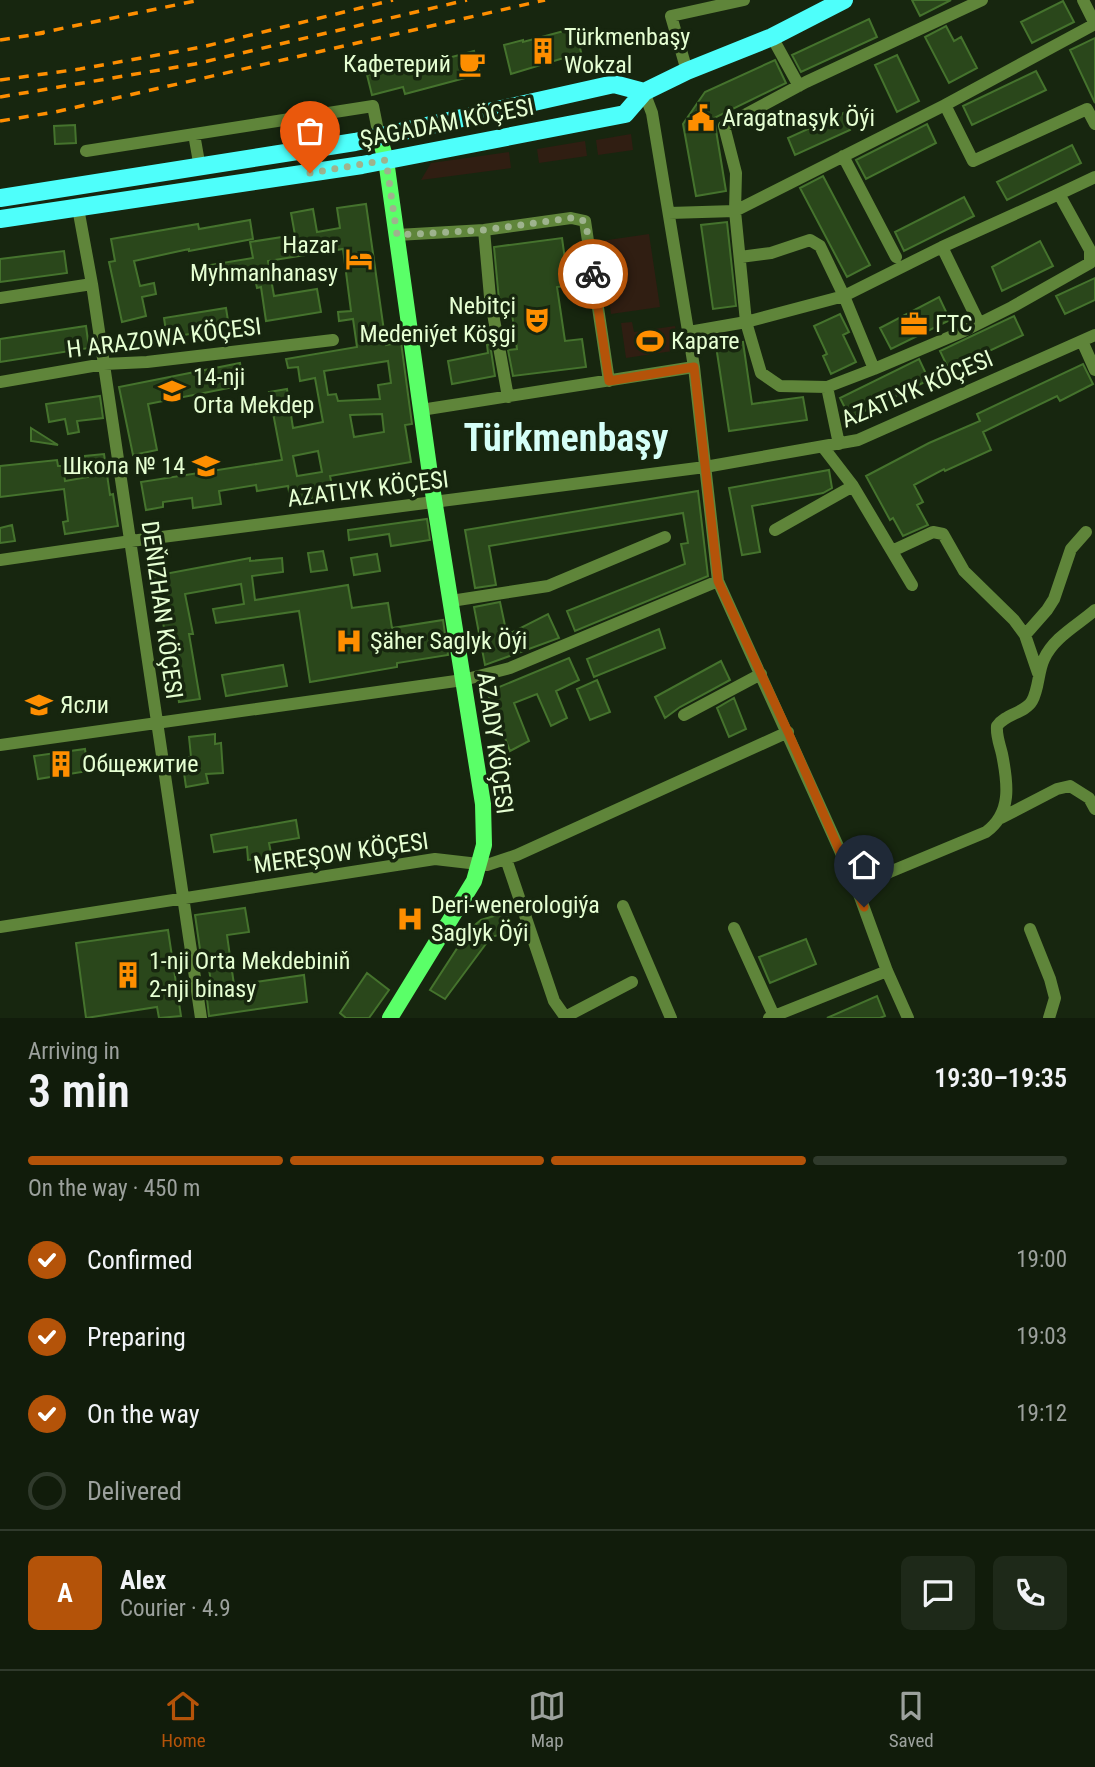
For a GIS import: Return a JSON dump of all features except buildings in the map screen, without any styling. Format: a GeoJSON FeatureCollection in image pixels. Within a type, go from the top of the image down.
{"type":"FeatureCollection","features":[{"type":"Feature","properties":{"kind":"highway","name":"ŞAGADAM KÖÇESI"},"geometry":{"type":"LineString","coordinates":[[0,219],[386,160],[625,114],[644,92],[687,71],[772,37],[844,0]]}},
{"type":"Feature","properties":{"kind":"highway","name":"ŞAGADAM KÖÇESI"},"geometry":{"type":"LineString","coordinates":[[0,198],[200,168],[379,136],[614,83],[644,92]]}},
{"type":"Feature","properties":{"kind":"main road","name":"AZADY KÖÇESI"},"geometry":{"type":"LineString","coordinates":[[379,136],[386,160],[421,410],[483,804],[484,845],[480,865],[466,896],[390,1018]]}},
{"type":"Feature","properties":{"kind":"street"},"geometry":{"type":"LineString","coordinates":[[687,71],[671,16],[744,0]]}},
{"type":"Feature","properties":{"kind":"street"},"geometry":{"type":"LineString","coordinates":[[982,0],[799,86],[724,125],[736,173],[735,211],[746,322],[761,373],[779,386],[827,387],[979,323],[1090,263],[1090,250],[1059,194]]}},
{"type":"Feature","properties":{"kind":"street"},"geometry":{"type":"LineString","coordinates":[[669,214],[735,211],[945,105],[1095,24],[1083,0]]}},
{"type":"Feature","properties":{"kind":"street"},"geometry":{"type":"LineString","coordinates":[[772,37],[799,86]]}},
{"type":"Feature","properties":{"kind":"street"},"geometry":{"type":"LineString","coordinates":[[644,92],[652,113],[689,332],[718,581],[856,886],[887,971],[908,1018]]}},
{"type":"Feature","properties":{"kind":"street"},"geometry":{"type":"LineString","coordinates":[[945,105],[973,161],[1087,109],[1095,124]]}},
{"type":"Feature","properties":{"kind":"street"},"geometry":{"type":"LineString","coordinates":[[86,151],[373,106],[379,136]]}},
{"type":"Feature","properties":{"kind":"street"},"geometry":{"type":"LineString","coordinates":[[194,134],[200,168]]}},
{"type":"Feature","properties":{"kind":"street"},"geometry":{"type":"LineString","coordinates":[[843,156],[896,257]]}},
{"type":"Feature","properties":{"kind":"street"},"geometry":{"type":"LineString","coordinates":[[689,332],[746,322],[844,296],[942,247],[1095,177]]}},
{"type":"Feature","properties":{"kind":"street","name":"DEŇIZHAN KÖÇESI"},"geometry":{"type":"LineString","coordinates":[[78,208],[92,284],[201,1018]]}},
{"type":"Feature","properties":{"kind":"street"},"geometry":{"type":"LineString","coordinates":[[397,235],[484,230],[571,218],[585,221],[609,381]]}},
{"type":"Feature","properties":{"kind":"street"},"geometry":{"type":"LineString","coordinates":[[484,230],[490,297],[508,397]]}},
{"type":"Feature","properties":{"kind":"street"},"geometry":{"type":"LineString","coordinates":[[740,257],[771,253],[810,240],[820,246],[874,369]]}},
{"type":"Feature","properties":{"kind":"street"},"geometry":{"type":"LineString","coordinates":[[942,247],[979,323]]}},
{"type":"Feature","properties":{"kind":"street"},"geometry":{"type":"LineString","coordinates":[[0,298],[92,284]]}},
{"type":"Feature","properties":{"kind":"street","name":"AZATLYK KÖÇESI"},"geometry":{"type":"LineString","coordinates":[[0,561],[131,541],[705,467],[839,444],[858,440],[1095,335]]}},
{"type":"Feature","properties":{"kind":"street","name":"H ARAZOWA KÖÇESI"},"geometry":{"type":"LineString","coordinates":[[0,382],[104,364],[147,362],[333,340]]}},
{"type":"Feature","properties":{"kind":"street"},"geometry":{"type":"LineString","coordinates":[[1082,341],[1095,370]]}},
{"type":"Feature","properties":{"kind":"street"},"geometry":{"type":"LineString","coordinates":[[421,410],[694,367]]}},
{"type":"Feature","properties":{"kind":"street"},"geometry":{"type":"LineString","coordinates":[[827,387],[839,444]]}},
{"type":"Feature","properties":{"kind":"street"},"geometry":{"type":"LineString","coordinates":[[823,447],[853,486],[912,584]]}},
{"type":"Feature","properties":{"kind":"street"},"geometry":{"type":"LineString","coordinates":[[775,530],[853,486]]}},
{"type":"Feature","properties":{"kind":"street"},"geometry":{"type":"LineString","coordinates":[[892,551],[933,532],[943,534],[964,571],[1014,620],[1025,635],[1038,674]]}},
{"type":"Feature","properties":{"kind":"street"},"geometry":{"type":"LineString","coordinates":[[1025,635],[1047,611],[1054,599],[1071,549],[1086,532]]}},
{"type":"Feature","properties":{"kind":"street"},"geometry":{"type":"LineString","coordinates":[[451,601],[548,586],[666,537]]}},
{"type":"Feature","properties":{"kind":"street"},"geometry":{"type":"LineString","coordinates":[[0,745],[463,680],[510,668],[718,581]]}},
{"type":"Feature","properties":{"kind":"street"},"geometry":{"type":"LineString","coordinates":[[1001,818],[1006,781],[997,726],[1000,721],[1033,700],[1038,674],[1051,647],[1095,610]]}},
{"type":"Feature","properties":{"kind":"street"},"geometry":{"type":"LineString","coordinates":[[684,715],[761,674]]}},
{"type":"Feature","properties":{"kind":"street","name":"MEREŞOW KÖÇESI"},"geometry":{"type":"LineString","coordinates":[[0,927],[435,859],[487,865],[506,859],[788,732]]}},
{"type":"Feature","properties":{"kind":"street"},"geometry":{"type":"LineString","coordinates":[[856,886],[986,832],[1001,818],[1057,789],[1070,786],[1089,798],[1095,809]]}},
{"type":"Feature","properties":{"kind":"street"},"geometry":{"type":"LineString","coordinates":[[506,859],[554,1001],[566,1018],[632,982]]}},
{"type":"Feature","properties":{"kind":"street"},"geometry":{"type":"LineString","coordinates":[[623,906],[671,1018]]}},
{"type":"Feature","properties":{"kind":"street"},"geometry":{"type":"LineString","coordinates":[[734,928],[772,1017],[887,971]]}},
{"type":"Feature","properties":{"kind":"street"},"geometry":{"type":"LineString","coordinates":[[1030,929],[1055,998],[1049,1018]]}},
{"type":"Feature","properties":{"kind":"shaded area"},"geometry":{"type":"Polygon","coordinates":[[[631,134],[633,150],[598,155],[596,140],[631,134]]]}},
{"type":"Feature","properties":{"kind":"shaded area"},"geometry":{"type":"Polygon","coordinates":[[[585,141],[587,156],[539,163],[537,149],[585,141]]]}},
{"type":"Feature","properties":{"kind":"shaded area"},"geometry":{"type":"Polygon","coordinates":[[[509,152],[511,168],[421,180],[431,163],[509,152]]]}},
{"type":"Feature","properties":{"kind":"shaded area"},"geometry":{"type":"Polygon","coordinates":[[[649,234],[660,307],[611,314],[601,241],[649,234]]]}},
{"type":"Feature","properties":{"kind":"shaded area","name":"Карате"},"geometry":{"type":"Polygon","coordinates":[[[632,322],[634,332],[675,326],[679,350],[626,358],[621,323],[632,322]]]}},
{"type":"Feature","properties":{"kind":"railway"},"geometry":{"type":"LineString","coordinates":[[35,34],[200,0]]}},
{"type":"Feature","properties":{"kind":"railway"},"geometry":{"type":"LineString","coordinates":[[0,80],[202,47],[393,0]]}},
{"type":"Feature","properties":{"kind":"railway"},"geometry":{"type":"LineString","coordinates":[[0,97],[195,64],[467,0]]}},
{"type":"Feature","properties":{"kind":"railway"},"geometry":{"type":"LineString","coordinates":[[0,121],[55,112],[545,0]]}},
{"type":"Feature","properties":{"kind":"railway"},"geometry":{"type":"LineString","coordinates":[[0,40],[44,33]]}},
{"type":"Feature","properties":{"kind":"way so far"},"geometry":{"type":"LineString","coordinates":[[310,173],[386,160],[397,235],[484,230],[571,218],[581,219],[586,223],[593,274]]}},
{"type":"Feature","properties":{"kind":"place","name":"Türkmenbaşy Wokzal"},"geometry":{"type":"Point","coordinates":[543,51]}},
{"type":"Feature","properties":{"kind":"place","name":"Кафетерий"},"geometry":{"type":"Point","coordinates":[472,64]}},
{"type":"Feature","properties":{"kind":"place","name":"Aragatnaşyk Öýi"},"geometry":{"type":"Point","coordinates":[701,118]}},
{"type":"Feature","properties":{"kind":"place","name":"Hazar Myhmanhanasy"},"geometry":{"type":"Point","coordinates":[359,259]}},
{"type":"Feature","properties":{"kind":"place","name":"Nebitçi Medeniýet Köşgi"},"geometry":{"type":"Point","coordinates":[537,320]}},
{"type":"Feature","properties":{"kind":"place","name":"ГТС"},"geometry":{"type":"Point","coordinates":[914,324]}},
{"type":"Feature","properties":{"kind":"place","name":"Карате"},"geometry":{"type":"Point","coordinates":[650,341]}},
{"type":"Feature","properties":{"kind":"place","name":"14-nji Orta Mekdep"},"geometry":{"type":"Point","coordinates":[172,391]}},
{"type":"Feature","properties":{"kind":"place","name":"Школа № 14"},"geometry":{"type":"Point","coordinates":[206,466]}},
{"type":"Feature","properties":{"kind":"place","name":"Şäher Saglyk Öýi"},"geometry":{"type":"Point","coordinates":[349,641]}},
{"type":"Feature","properties":{"kind":"place","name":"Ясли"},"geometry":{"type":"Point","coordinates":[39,705]}},
{"type":"Feature","properties":{"kind":"place","name":"Общежитие"},"geometry":{"type":"Point","coordinates":[61,764]}},
{"type":"Feature","properties":{"kind":"place","name":"Deri-wenerologiýa Saglyk Öýi"},"geometry":{"type":"Point","coordinates":[410,919]}},
{"type":"Feature","properties":{"kind":"place","name":"1-nji Orta Mekdebiniň 2-nji binasy"},"geometry":{"type":"Point","coordinates":[128,975]}},
{"type":"Feature","properties":{"kind":"district","name":"Türkmenbaşy"},"geometry":{"type":"Point","coordinates":[566,438]}},
{"type":"Feature","properties":{"kind":"route"},"geometry":{"type":"LineString","coordinates":[[593,274],[609,381],[694,367],[718,581],[788,732],[864,907]]}}]}
